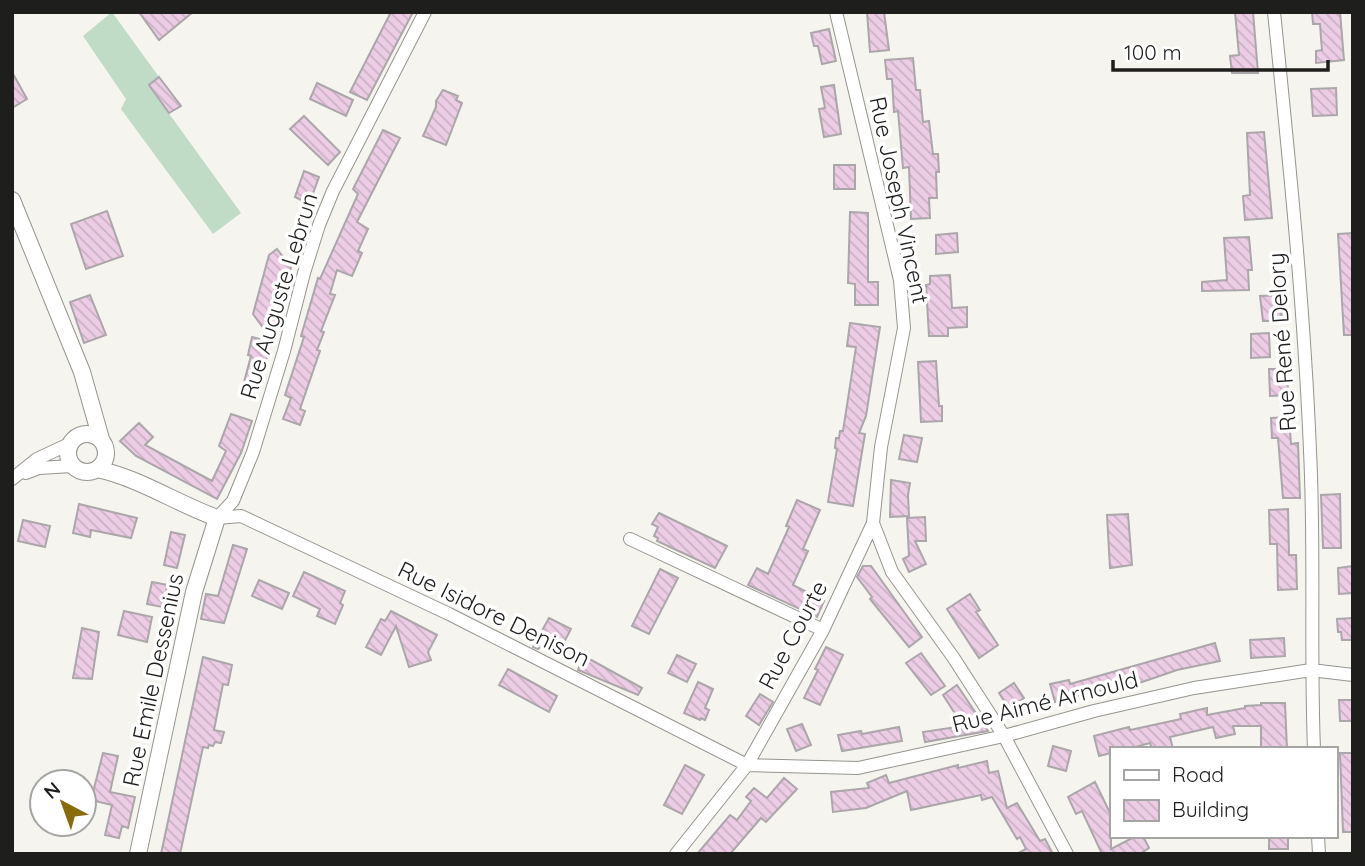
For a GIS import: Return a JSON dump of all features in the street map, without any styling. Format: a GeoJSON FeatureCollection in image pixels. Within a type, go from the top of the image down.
{"type":"FeatureCollection","features":[{"type":"Feature","properties":{"kind":"street","name":"Rue Auguste Lebrun"},"geometry":{"type":"LineString","coordinates":[[217,518],[233,501],[253,452],[319,225],[333,191],[425,12]]}},
{"type":"Feature","properties":{"kind":"street","name":"Rue Joseph Vincent"},"geometry":{"type":"LineString","coordinates":[[836,12],[900,280],[904,328],[881,447],[873,523],[892,572],[953,657],[1004,736],[1067,854]]}},
{"type":"Feature","properties":{"kind":"street","name":"Rue René Delory"},"geometry":{"type":"LineString","coordinates":[[1274,12],[1301,306],[1309,427],[1314,747]]}},
{"type":"Feature","properties":{"kind":"street"},"geometry":{"type":"LineString","coordinates":[[12,200],[91,400],[104,444],[101,463]]}},
{"type":"Feature","properties":{"kind":"street"},"geometry":{"type":"LineString","coordinates":[[72,466],[67,453],[91,400]]}},
{"type":"Feature","properties":{"kind":"street"},"geometry":{"type":"LineString","coordinates":[[12,479],[37,459],[75,439],[92,434],[101,439]]}},
{"type":"Feature","properties":{"kind":"street"},"geometry":{"type":"LineString","coordinates":[[101,463],[197,511],[217,518]]}},
{"type":"Feature","properties":{"kind":"street"},"geometry":{"type":"LineString","coordinates":[[12,479],[39,468],[72,466],[83,472],[101,463]]}},
{"type":"Feature","properties":{"kind":"street","name":"Rue Isidore Denison"},"geometry":{"type":"LineString","coordinates":[[217,518],[241,516],[449,614],[747,765]]}},
{"type":"Feature","properties":{"kind":"street","name":"Rue Emile Dessenius"},"geometry":{"type":"LineString","coordinates":[[138,854],[194,592],[217,518]]}},
{"type":"Feature","properties":{"kind":"street","name":"Rue Courte"},"geometry":{"type":"LineString","coordinates":[[676,854],[747,765],[822,630],[873,523]]}},
{"type":"Feature","properties":{"kind":"street"},"geometry":{"type":"LineString","coordinates":[[630,539],[822,630]]}},
{"type":"Feature","properties":{"kind":"street","name":"Rue Aimé Arnould"},"geometry":{"type":"LineString","coordinates":[[747,765],[858,768],[1004,736],[1094,711],[1194,688],[1311,670],[1353,675]]}},
{"type":"Feature","properties":{"kind":"green space"},"geometry":{"type":"Polygon","coordinates":[[[112,12],[159,77],[149,86],[241,213],[213,234],[121,109],[126,99],[83,36],[112,12]]]}},
{"type":"Feature","properties":{"kind":"building"},"geometry":{"type":"Polygon","coordinates":[[[139,12],[193,12],[159,40],[139,12]]]}},
{"type":"Feature","properties":{"kind":"building"},"geometry":{"type":"Polygon","coordinates":[[[391,12],[413,12],[367,100],[350,92],[391,12]]]}},
{"type":"Feature","properties":{"kind":"building"},"geometry":{"type":"Polygon","coordinates":[[[867,12],[884,12],[889,50],[870,52],[867,12]]]}},
{"type":"Feature","properties":{"kind":"building"},"geometry":{"type":"Polygon","coordinates":[[[1235,12],[1253,12],[1258,73],[1232,73],[1230,56],[1239,55],[1235,12]]]}},
{"type":"Feature","properties":{"kind":"building"},"geometry":{"type":"Polygon","coordinates":[[[1312,12],[1340,12],[1344,60],[1316,63],[1316,51],[1322,50],[1320,24],[1313,24],[1312,12]]]}},
{"type":"Feature","properties":{"kind":"building"},"geometry":{"type":"Polygon","coordinates":[[[829,29],[836,61],[822,64],[818,46],[814,46],[811,33],[829,29]]]}},
{"type":"Feature","properties":{"kind":"building"},"geometry":{"type":"Polygon","coordinates":[[[913,58],[923,122],[929,121],[933,154],[938,154],[939,172],[936,172],[937,198],[929,198],[930,218],[911,219],[909,167],[903,168],[898,111],[894,112],[892,79],[887,79],[885,60],[913,58]]]}},
{"type":"Feature","properties":{"kind":"building"},"geometry":{"type":"Polygon","coordinates":[[[12,72],[27,99],[12,108],[12,72]]]}},
{"type":"Feature","properties":{"kind":"building"},"geometry":{"type":"Polygon","coordinates":[[[159,77],[181,106],[169,113],[149,85],[159,77]]]}},
{"type":"Feature","properties":{"kind":"building"},"geometry":{"type":"Polygon","coordinates":[[[317,83],[353,100],[346,116],[310,99],[317,83]]]}},
{"type":"Feature","properties":{"kind":"building"},"geometry":{"type":"Polygon","coordinates":[[[834,85],[841,134],[824,137],[819,109],[825,108],[821,87],[834,85]]]}},
{"type":"Feature","properties":{"kind":"building"},"geometry":{"type":"Polygon","coordinates":[[[1336,88],[1337,115],[1313,116],[1311,89],[1336,88]]]}},
{"type":"Feature","properties":{"kind":"building"},"geometry":{"type":"Polygon","coordinates":[[[443,90],[458,96],[456,100],[462,103],[446,145],[423,136],[443,90]]]}},
{"type":"Feature","properties":{"kind":"building"},"geometry":{"type":"Polygon","coordinates":[[[304,116],[340,152],[328,165],[290,129],[304,116]]]}},
{"type":"Feature","properties":{"kind":"building"},"geometry":{"type":"Polygon","coordinates":[[[383,130],[400,138],[357,222],[368,229],[358,251],[362,253],[352,276],[337,270],[330,294],[335,295],[321,331],[324,332],[317,350],[320,351],[300,409],[305,411],[300,425],[283,419],[291,398],[285,395],[304,337],[301,336],[318,278],[320,279],[358,194],[353,189],[383,130]]]}},
{"type":"Feature","properties":{"kind":"building"},"geometry":{"type":"Polygon","coordinates":[[[1264,132],[1272,218],[1245,220],[1243,196],[1250,195],[1247,133],[1264,132]]]}},
{"type":"Feature","properties":{"kind":"building"},"geometry":{"type":"Polygon","coordinates":[[[834,165],[855,165],[855,189],[834,189],[834,165]]]}},
{"type":"Feature","properties":{"kind":"building"},"geometry":{"type":"Polygon","coordinates":[[[304,171],[319,177],[309,204],[295,197],[304,171]]]}},
{"type":"Feature","properties":{"kind":"building"},"geometry":{"type":"Polygon","coordinates":[[[107,211],[123,256],[86,269],[71,224],[107,211]]]}},
{"type":"Feature","properties":{"kind":"building"},"geometry":{"type":"Polygon","coordinates":[[[850,212],[868,213],[868,282],[878,282],[878,305],[855,305],[855,284],[848,283],[850,212]]]}},
{"type":"Feature","properties":{"kind":"building"},"geometry":{"type":"Polygon","coordinates":[[[957,233],[958,252],[936,254],[936,235],[957,233]]]}},
{"type":"Feature","properties":{"kind":"building"},"geometry":{"type":"Polygon","coordinates":[[[1353,233],[1353,335],[1344,335],[1338,234],[1353,233]]]}},
{"type":"Feature","properties":{"kind":"building"},"geometry":{"type":"Polygon","coordinates":[[[1249,237],[1252,270],[1248,270],[1249,290],[1202,291],[1202,282],[1227,280],[1224,238],[1249,237]]]}},
{"type":"Feature","properties":{"kind":"building"},"geometry":{"type":"Polygon","coordinates":[[[277,249],[291,267],[272,340],[253,314],[269,255],[277,249]]]}},
{"type":"Feature","properties":{"kind":"building"},"geometry":{"type":"Polygon","coordinates":[[[950,275],[952,308],[967,307],[967,327],[948,328],[948,336],[929,336],[926,285],[930,284],[930,276],[950,275]]]}},
{"type":"Feature","properties":{"kind":"building"},"geometry":{"type":"Polygon","coordinates":[[[90,295],[106,335],[84,343],[70,302],[90,295]]]}},
{"type":"Feature","properties":{"kind":"building"},"geometry":{"type":"Polygon","coordinates":[[[1280,295],[1282,321],[1263,321],[1260,296],[1280,295]]]}},
{"type":"Feature","properties":{"kind":"building"},"geometry":{"type":"Polygon","coordinates":[[[850,323],[880,327],[866,416],[859,433],[865,434],[853,506],[828,502],[837,449],[836,438],[839,438],[840,431],[843,431],[856,347],[847,346],[850,323]]]}},
{"type":"Feature","properties":{"kind":"building"},"geometry":{"type":"Polygon","coordinates":[[[1269,333],[1270,357],[1251,358],[1251,334],[1269,333]]]}},
{"type":"Feature","properties":{"kind":"building"},"geometry":{"type":"Polygon","coordinates":[[[252,337],[271,342],[259,386],[244,382],[251,356],[248,355],[252,337]]]}},
{"type":"Feature","properties":{"kind":"building"},"geometry":{"type":"Polygon","coordinates":[[[936,361],[942,421],[921,422],[918,362],[936,361]]]}},
{"type":"Feature","properties":{"kind":"building"},"geometry":{"type":"Polygon","coordinates":[[[1269,369],[1287,369],[1288,395],[1270,396],[1269,369]]]}},
{"type":"Feature","properties":{"kind":"building"},"geometry":{"type":"Polygon","coordinates":[[[231,414],[252,421],[241,453],[217,499],[136,456],[120,441],[139,423],[153,437],[145,445],[212,481],[226,451],[219,446],[231,414]]]}},
{"type":"Feature","properties":{"kind":"building"},"geometry":{"type":"Polygon","coordinates":[[[1289,417],[1291,444],[1298,443],[1300,498],[1283,498],[1278,438],[1272,438],[1271,418],[1289,417]]]}},
{"type":"Feature","properties":{"kind":"building"},"geometry":{"type":"Polygon","coordinates":[[[904,435],[922,438],[917,462],[899,459],[904,435]]]}},
{"type":"Feature","properties":{"kind":"building"},"geometry":{"type":"Polygon","coordinates":[[[891,480],[910,483],[909,516],[890,517],[891,480]]]}},
{"type":"Feature","properties":{"kind":"building"},"geometry":{"type":"Polygon","coordinates":[[[1340,494],[1341,548],[1323,548],[1321,495],[1340,494]]]}},
{"type":"Feature","properties":{"kind":"building"},"geometry":{"type":"Polygon","coordinates":[[[797,500],[820,510],[803,549],[808,551],[793,585],[824,601],[817,617],[748,585],[757,568],[768,574],[789,527],[786,526],[797,500]]]}},
{"type":"Feature","properties":{"kind":"building"},"geometry":{"type":"Polygon","coordinates":[[[79,504],[137,518],[131,538],[91,530],[90,537],[73,533],[79,504]]]}},
{"type":"Feature","properties":{"kind":"building"},"geometry":{"type":"Polygon","coordinates":[[[1288,509],[1289,555],[1296,555],[1297,589],[1278,590],[1277,544],[1270,544],[1269,510],[1288,509]]]}},
{"type":"Feature","properties":{"kind":"building"},"geometry":{"type":"Polygon","coordinates":[[[659,513],[727,546],[715,568],[657,541],[658,538],[654,536],[658,527],[652,524],[659,513]]]}},
{"type":"Feature","properties":{"kind":"building"},"geometry":{"type":"Polygon","coordinates":[[[1128,514],[1132,565],[1110,568],[1107,515],[1128,514]]]}},
{"type":"Feature","properties":{"kind":"building"},"geometry":{"type":"Polygon","coordinates":[[[925,517],[926,541],[915,541],[926,564],[909,572],[903,559],[909,556],[907,518],[925,517]]]}},
{"type":"Feature","properties":{"kind":"building"},"geometry":{"type":"Polygon","coordinates":[[[23,520],[50,526],[45,547],[18,541],[23,520]]]}},
{"type":"Feature","properties":{"kind":"building"},"geometry":{"type":"Polygon","coordinates":[[[171,532],[185,535],[177,568],[164,565],[171,532]]]}},
{"type":"Feature","properties":{"kind":"building"},"geometry":{"type":"Polygon","coordinates":[[[233,545],[247,549],[224,623],[201,619],[206,594],[218,596],[233,545]]]}},
{"type":"Feature","properties":{"kind":"building"},"geometry":{"type":"Polygon","coordinates":[[[863,566],[871,566],[922,637],[909,647],[870,599],[872,597],[857,577],[863,566]]]}},
{"type":"Feature","properties":{"kind":"building"},"geometry":{"type":"Polygon","coordinates":[[[1353,566],[1353,593],[1339,594],[1338,568],[1353,566]]]}},
{"type":"Feature","properties":{"kind":"building"},"geometry":{"type":"Polygon","coordinates":[[[660,569],[678,578],[649,634],[632,626],[660,569]]]}},
{"type":"Feature","properties":{"kind":"building"},"geometry":{"type":"Polygon","coordinates":[[[304,572],[345,591],[340,603],[343,605],[335,624],[317,616],[320,609],[293,596],[304,572]]]}},
{"type":"Feature","properties":{"kind":"building"},"geometry":{"type":"Polygon","coordinates":[[[259,580],[289,593],[282,609],[252,596],[259,580]]]}},
{"type":"Feature","properties":{"kind":"building"},"geometry":{"type":"Polygon","coordinates":[[[152,582],[168,585],[166,591],[172,592],[168,608],[147,604],[152,582]]]}},
{"type":"Feature","properties":{"kind":"building"},"geometry":{"type":"Polygon","coordinates":[[[970,594],[980,610],[976,612],[998,645],[979,658],[947,609],[970,594]]]}},
{"type":"Feature","properties":{"kind":"building"},"geometry":{"type":"Polygon","coordinates":[[[124,611],[152,617],[147,642],[118,635],[124,611]]]}},
{"type":"Feature","properties":{"kind":"building"},"geometry":{"type":"Polygon","coordinates":[[[391,611],[437,635],[428,652],[431,660],[409,667],[396,626],[381,655],[366,647],[381,619],[385,621],[391,611]]]}},
{"type":"Feature","properties":{"kind":"building"},"geometry":{"type":"Polygon","coordinates":[[[549,618],[571,629],[562,646],[548,639],[538,649],[533,647],[549,618]]]}},
{"type":"Feature","properties":{"kind":"building"},"geometry":{"type":"Polygon","coordinates":[[[1353,618],[1353,640],[1342,640],[1337,619],[1353,618]]]}},
{"type":"Feature","properties":{"kind":"building"},"geometry":{"type":"Polygon","coordinates":[[[82,628],[99,632],[92,679],[73,678],[82,628]]]}},
{"type":"Feature","properties":{"kind":"building"},"geometry":{"type":"Polygon","coordinates":[[[1284,638],[1285,656],[1251,658],[1250,640],[1284,638]]]}},
{"type":"Feature","properties":{"kind":"building"},"geometry":{"type":"Polygon","coordinates":[[[1215,643],[1220,661],[1177,670],[1119,690],[1118,687],[1055,702],[1050,684],[1069,680],[1070,684],[1215,643]]]}},
{"type":"Feature","properties":{"kind":"building"},"geometry":{"type":"Polygon","coordinates":[[[826,647],[843,655],[820,705],[804,698],[826,647]]]}},
{"type":"Feature","properties":{"kind":"building"},"geometry":{"type":"Polygon","coordinates":[[[921,653],[945,686],[931,695],[906,663],[921,653]]]}},
{"type":"Feature","properties":{"kind":"building"},"geometry":{"type":"Polygon","coordinates":[[[677,655],[696,664],[687,682],[668,673],[677,655]]]}},
{"type":"Feature","properties":{"kind":"building"},"geometry":{"type":"Polygon","coordinates":[[[584,656],[642,688],[638,695],[578,670],[584,656]]]}},
{"type":"Feature","properties":{"kind":"building"},"geometry":{"type":"Polygon","coordinates":[[[203,657],[232,665],[228,685],[223,684],[214,730],[224,732],[221,743],[215,742],[213,746],[203,747],[180,854],[161,854],[203,657]]]}},
{"type":"Feature","properties":{"kind":"building"},"geometry":{"type":"Polygon","coordinates":[[[508,669],[557,696],[549,712],[499,685],[508,669]]]}},
{"type":"Feature","properties":{"kind":"building"},"geometry":{"type":"Polygon","coordinates":[[[698,682],[713,689],[705,708],[709,710],[705,720],[684,713],[698,682]]]}},
{"type":"Feature","properties":{"kind":"building"},"geometry":{"type":"Polygon","coordinates":[[[1014,683],[1024,698],[1009,708],[999,693],[1014,683]]]}},
{"type":"Feature","properties":{"kind":"building"},"geometry":{"type":"Polygon","coordinates":[[[957,685],[988,731],[925,742],[923,732],[963,726],[943,695],[957,685]]]}},
{"type":"Feature","properties":{"kind":"building"},"geometry":{"type":"Polygon","coordinates":[[[760,694],[773,702],[759,725],[746,716],[760,694]]]}},
{"type":"Feature","properties":{"kind":"building"},"geometry":{"type":"Polygon","coordinates":[[[1339,700],[1353,700],[1353,721],[1340,721],[1339,700]]]}},
{"type":"Feature","properties":{"kind":"building"},"geometry":{"type":"Polygon","coordinates":[[[1285,703],[1287,747],[1261,747],[1261,726],[1233,726],[1235,734],[1216,738],[1213,727],[1170,737],[1172,747],[1151,747],[1150,743],[1135,747],[1110,747],[1110,753],[1099,756],[1094,736],[1129,727],[1130,730],[1181,719],[1180,714],[1207,708],[1207,715],[1285,703]]]}},
{"type":"Feature","properties":{"kind":"building"},"geometry":{"type":"Polygon","coordinates":[[[802,724],[811,745],[796,751],[787,729],[802,724]]]}},
{"type":"Feature","properties":{"kind":"building"},"geometry":{"type":"Polygon","coordinates":[[[899,727],[902,741],[842,751],[838,735],[861,731],[862,734],[899,727]]]}},
{"type":"Feature","properties":{"kind":"building"},"geometry":{"type":"Polygon","coordinates":[[[1053,746],[1071,751],[1066,771],[1048,766],[1053,746]]]}},
{"type":"Feature","properties":{"kind":"building"},"geometry":{"type":"Polygon","coordinates":[[[103,753],[118,756],[110,792],[135,797],[128,828],[122,826],[119,838],[105,835],[112,805],[98,802],[98,773],[103,753]]]}},
{"type":"Feature","properties":{"kind":"building"},"geometry":{"type":"Polygon","coordinates":[[[1340,753],[1353,753],[1353,832],[1343,832],[1340,753]]]}},
{"type":"Feature","properties":{"kind":"building"},"geometry":{"type":"Polygon","coordinates":[[[987,761],[989,773],[998,771],[1007,808],[1017,803],[1040,841],[1045,839],[1053,854],[1016,854],[1026,849],[992,797],[982,800],[981,795],[911,810],[907,791],[866,808],[833,812],[831,792],[869,788],[867,783],[886,775],[889,783],[958,765],[958,768],[987,761]]]}},
{"type":"Feature","properties":{"kind":"building"},"geometry":{"type":"Polygon","coordinates":[[[685,765],[704,775],[682,814],[664,805],[685,765]]]}},
{"type":"Feature","properties":{"kind":"building"},"geometry":{"type":"Polygon","coordinates":[[[784,778],[797,789],[766,822],[761,818],[730,854],[697,854],[730,815],[737,820],[751,801],[746,797],[754,788],[767,798],[784,778]]]}},
{"type":"Feature","properties":{"kind":"building"},"geometry":{"type":"Polygon","coordinates":[[[1095,782],[1110,813],[1111,849],[1132,838],[1144,838],[1149,848],[1140,854],[1102,854],[1082,811],[1076,814],[1068,797],[1095,782]]]}},
{"type":"Feature","properties":{"kind":"building"},"geometry":{"type":"Polygon","coordinates":[[[1269,838],[1288,838],[1288,849],[1269,849],[1269,838]]]}}]}
